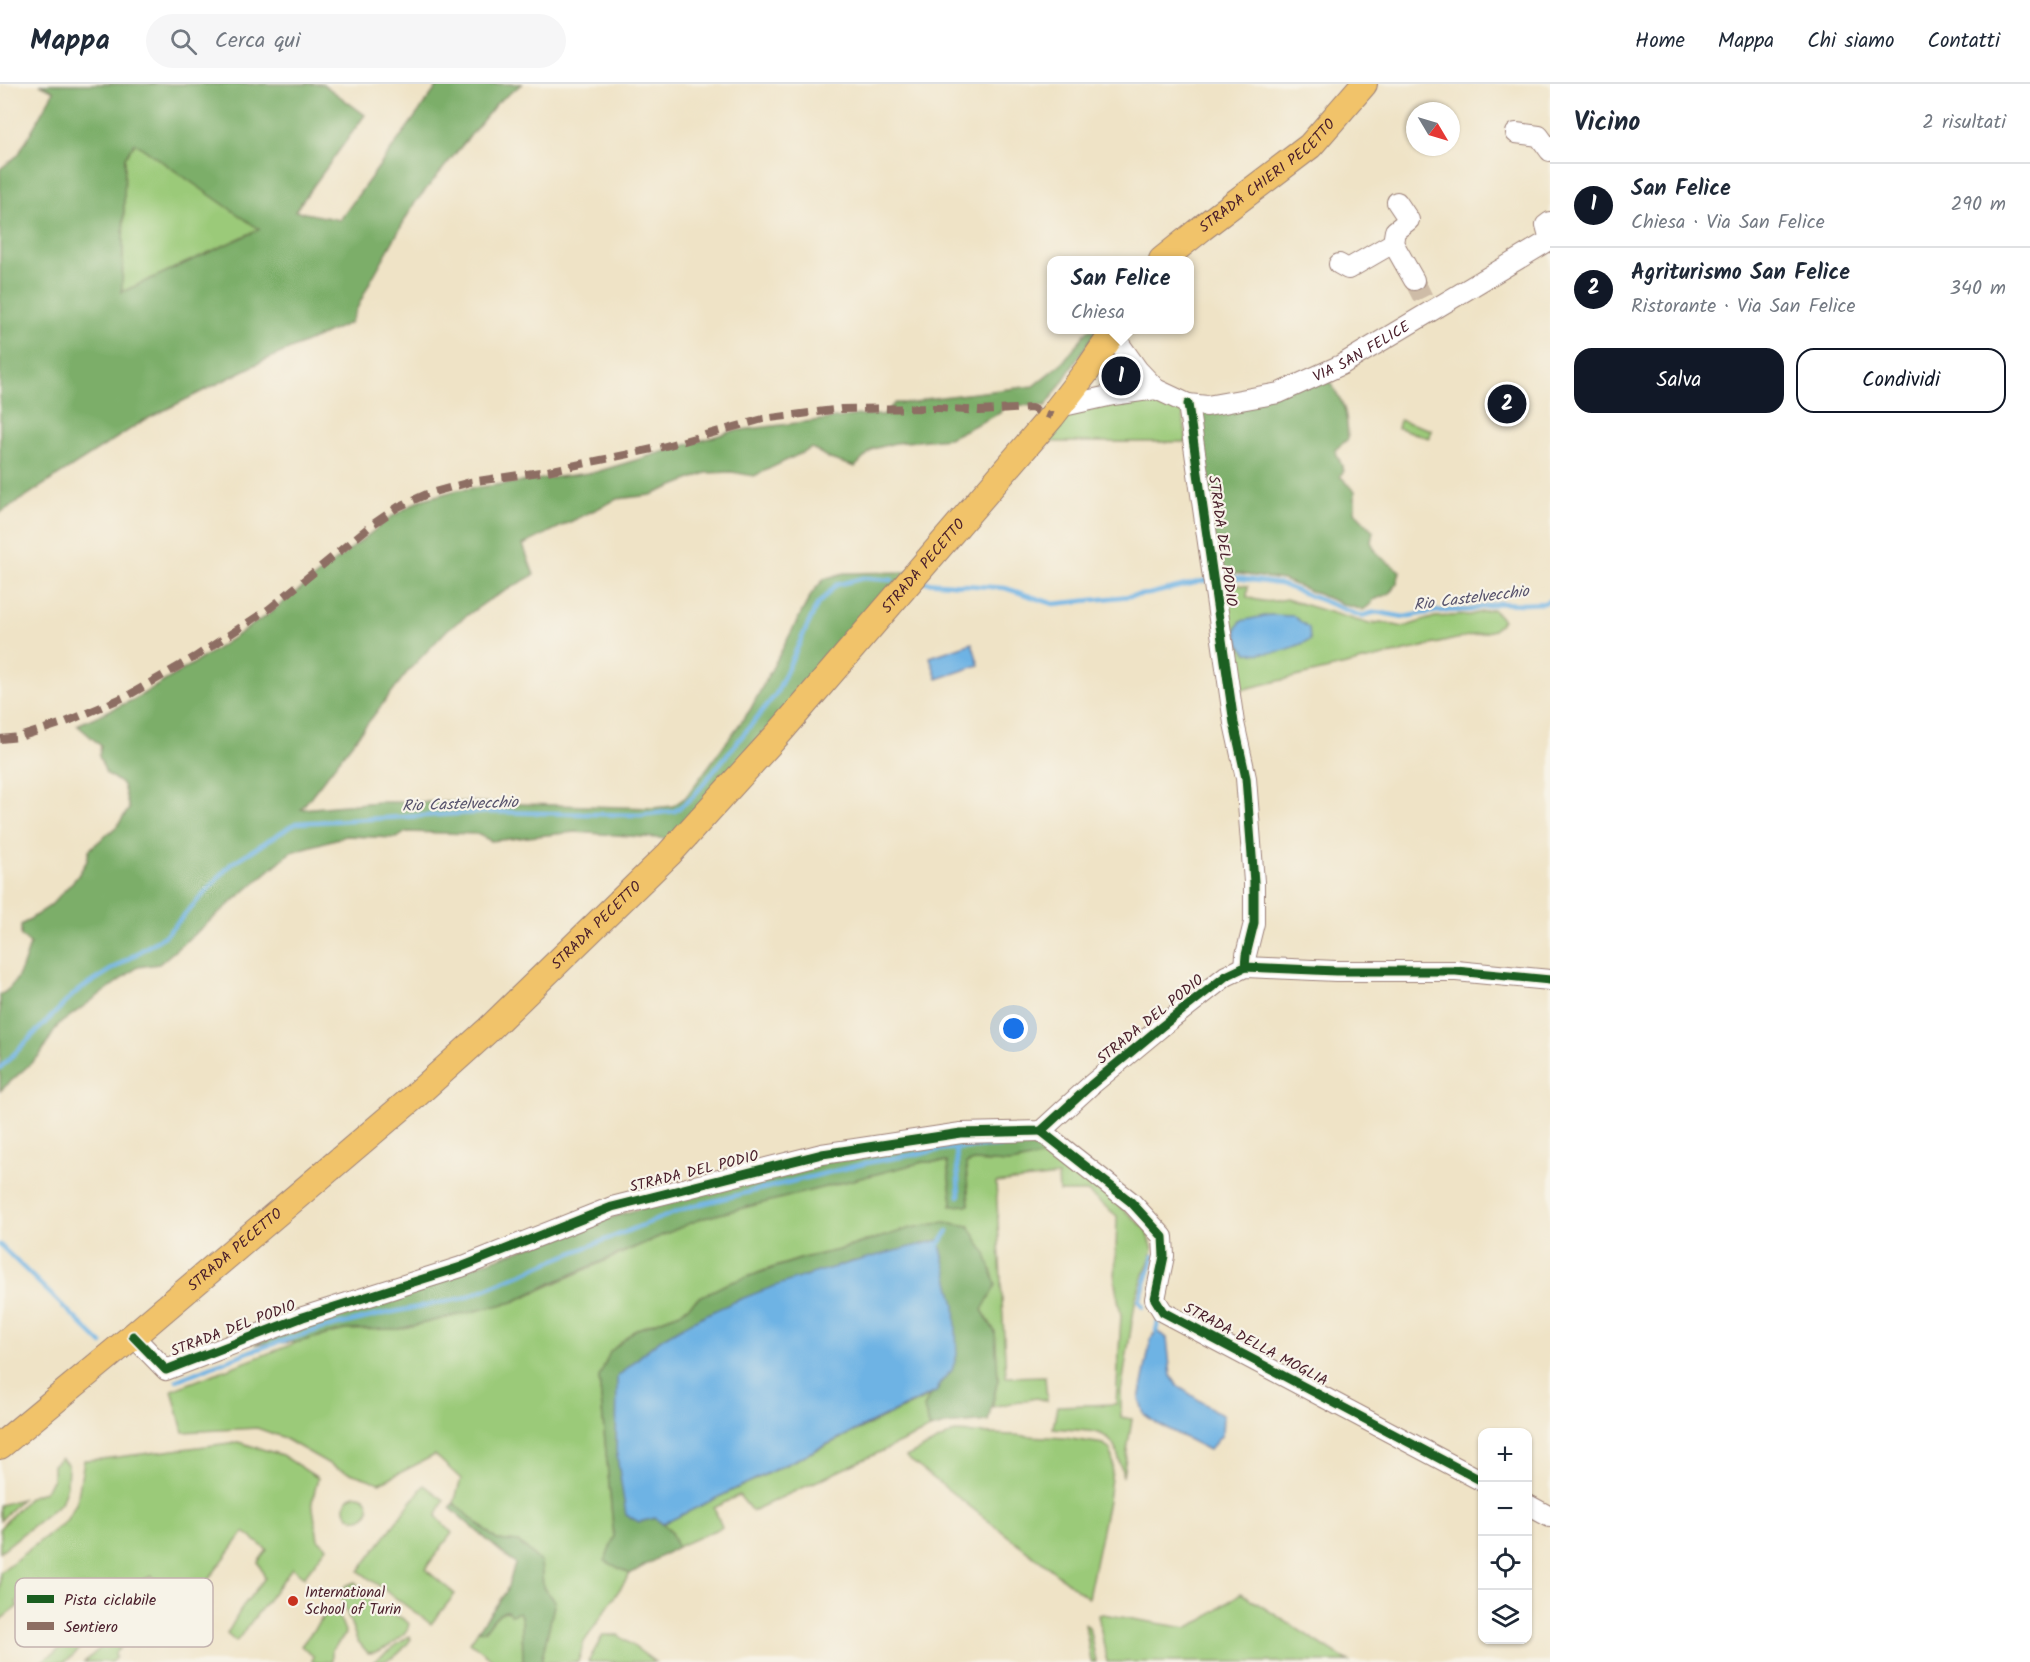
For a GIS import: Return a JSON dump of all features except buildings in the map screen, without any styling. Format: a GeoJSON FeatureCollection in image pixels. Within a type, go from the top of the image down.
{"type":"FeatureCollection","features":[{"type":"Feature","properties":{"kind":"main road","name":"STRADA CHIERI PECETTO"},"geometry":{"type":"LineString","coordinates":[[1168,256],[1310,146],[1364,84]]}},
{"type":"Feature","properties":{"kind":"main road","name":"STRADA PECETTO"},"geometry":{"type":"LineString","coordinates":[[0,1446],[134,1336],[415,1095],[487,1031],[669,854],[780,732],[1059,407],[1113,334]]}},
{"type":"Feature","properties":{"kind":"street"},"geometry":{"type":"LineString","coordinates":[[1516,133],[1539,136],[1550,151]]}},
{"type":"Feature","properties":{"kind":"street"},"geometry":{"type":"LineString","coordinates":[[1397,202],[1409,220],[1395,231],[1393,243],[1413,280]]}},
{"type":"Feature","properties":{"kind":"street"},"geometry":{"type":"LineString","coordinates":[[1550,222],[1546,225],[1550,240]]}},
{"type":"Feature","properties":{"kind":"street","name":"VIA SAN FELICE"},"geometry":{"type":"LineString","coordinates":[[1116,334],[1121,346],[1138,370],[1156,389],[1188,404],[1207,406],[1279,393],[1341,365],[1426,305],[1550,240]]}},
{"type":"Feature","properties":{"kind":"street"},"geometry":{"type":"LineString","coordinates":[[1339,264],[1348,269],[1393,243]]}},
{"type":"Feature","properties":{"kind":"street"},"geometry":{"type":"LineString","coordinates":[[1059,407],[1113,395],[1156,389]]}},
{"type":"Feature","properties":{"kind":"street","name":"STRADA DEL PODIO"},"geometry":{"type":"LineString","coordinates":[[134,1336],[166,1370],[303,1317],[461,1267],[612,1207],[822,1154],[961,1133],[1041,1131],[1091,1085],[1171,1020],[1226,976],[1245,967],[1254,923],[1254,882],[1246,778],[1234,723],[1188,404]]}},
{"type":"Feature","properties":{"kind":"street"},"geometry":{"type":"LineString","coordinates":[[1245,967],[1336,971],[1456,971],[1550,980]]}},
{"type":"Feature","properties":{"kind":"street","name":"STRADA DELLA MOGLIA"},"geometry":{"type":"LineString","coordinates":[[1041,1131],[1131,1202],[1163,1237],[1164,1256],[1155,1299],[1163,1312],[1478,1479]]}},
{"type":"Feature","properties":{"kind":"street"},"geometry":{"type":"LineString","coordinates":[[1532,1508],[1550,1517]]}},
{"type":"Feature","properties":{"kind":"green space"},"geometry":{"type":"Polygon","coordinates":[[[40,84],[323,84],[365,115],[295,211],[340,220],[439,84],[522,84],[497,103],[414,204],[370,282],[350,323],[263,361],[143,421],[0,513],[0,169],[18,155],[54,91],[40,84]],[[135,143],[125,157],[122,292],[259,229],[135,143]]]}},
{"type":"Feature","properties":{"kind":"green space"},"geometry":{"type":"Polygon","coordinates":[[[135,143],[260,229],[122,293],[125,157],[135,143]]]}},
{"type":"Feature","properties":{"kind":"green space"},"geometry":{"type":"Polygon","coordinates":[[[1085,334],[1094,334],[1046,406],[1004,405],[1000,413],[949,438],[895,443],[873,449],[855,467],[830,459],[812,448],[754,476],[732,472],[706,473],[651,495],[617,499],[523,545],[534,575],[489,600],[448,629],[409,670],[301,809],[378,802],[462,802],[653,808],[673,806],[686,797],[750,710],[812,593],[824,579],[844,573],[907,572],[670,839],[575,832],[491,841],[477,834],[406,832],[397,838],[346,836],[291,852],[159,964],[138,967],[58,1025],[40,1055],[0,1091],[0,995],[16,979],[30,944],[21,936],[21,925],[50,906],[77,877],[87,861],[89,850],[117,826],[129,809],[123,785],[106,773],[99,756],[101,746],[77,725],[135,699],[204,657],[270,613],[391,517],[420,500],[458,490],[596,472],[733,431],[860,415],[883,415],[895,403],[915,403],[925,399],[1033,386],[1063,362],[1085,334]]]}},
{"type":"Feature","properties":{"kind":"green space"},"geometry":{"type":"Polygon","coordinates":[[[1327,378],[1341,400],[1347,420],[1348,439],[1335,450],[1344,471],[1340,476],[1355,491],[1355,512],[1373,531],[1371,542],[1378,555],[1400,571],[1395,588],[1385,596],[1373,600],[1363,610],[1283,580],[1219,571],[1195,411],[1327,378]]]}},
{"type":"Feature","properties":{"kind":"green space"},"geometry":{"type":"Polygon","coordinates":[[[1158,397],[1182,407],[1187,442],[1045,442],[1065,417],[1083,410],[1158,397]]]}},
{"type":"Feature","properties":{"kind":"green space"},"geometry":{"type":"Polygon","coordinates":[[[1400,420],[1432,430],[1429,438],[1398,428],[1400,420]]]}},
{"type":"Feature","properties":{"kind":"green space"},"geometry":{"type":"Polygon","coordinates":[[[1219,583],[1248,586],[1247,597],[1252,599],[1271,601],[1286,599],[1369,624],[1381,622],[1403,627],[1435,617],[1470,615],[1493,609],[1503,620],[1494,630],[1236,691],[1230,647],[1240,645],[1247,653],[1241,621],[1236,630],[1228,633],[1219,583]]]}},
{"type":"Feature","properties":{"kind":"green space"},"geometry":{"type":"Polygon","coordinates":[[[961,1136],[1035,1136],[1058,1153],[1011,1163],[974,1161],[966,1164],[969,1205],[951,1206],[947,1162],[923,1162],[700,1219],[513,1302],[399,1329],[345,1330],[298,1342],[254,1344],[622,1214],[762,1173],[961,1136]]]}},
{"type":"Feature","properties":{"kind":"green space"},"geometry":{"type":"Polygon","coordinates":[[[1058,1153],[1147,1230],[1153,1250],[1136,1297],[1121,1392],[1121,1417],[1132,1419],[1123,1477],[1115,1448],[1102,1434],[1053,1428],[1057,1406],[1116,1404],[1121,1315],[1115,1283],[1117,1216],[1087,1192],[1059,1192],[1058,1176],[996,1183],[1006,1377],[1045,1376],[1047,1401],[1036,1398],[992,1407],[998,1379],[995,1332],[982,1310],[970,1226],[866,1241],[803,1258],[765,1270],[700,1297],[680,1313],[635,1330],[599,1377],[614,1538],[606,1561],[630,1574],[584,1642],[578,1662],[541,1662],[555,1601],[543,1587],[541,1562],[518,1542],[497,1540],[454,1503],[461,1479],[435,1455],[380,1483],[338,1469],[282,1437],[257,1428],[183,1432],[172,1390],[298,1342],[349,1329],[399,1329],[513,1302],[696,1220],[923,1162],[947,1162],[951,1205],[969,1204],[965,1164],[974,1161],[1011,1163],[1058,1153]]]}},
{"type":"Feature","properties":{"kind":"green space"},"geometry":{"type":"Polygon","coordinates":[[[945,1222],[969,1226],[986,1254],[996,1285],[982,1310],[995,1332],[998,1379],[988,1421],[930,1429],[924,1408],[929,1396],[937,1391],[940,1383],[952,1370],[854,1261],[738,1300],[665,1337],[639,1522],[655,1518],[670,1530],[677,1547],[630,1574],[605,1561],[614,1537],[599,1377],[610,1352],[635,1330],[680,1313],[700,1297],[726,1284],[803,1258],[839,1250],[911,1228],[945,1222]]]}},
{"type":"Feature","properties":{"kind":"green space"},"geometry":{"type":"Polygon","coordinates":[[[929,1396],[924,1408],[930,1429],[752,1511],[739,1495],[714,1508],[722,1527],[677,1547],[670,1530],[663,1524],[929,1396]]]}},
{"type":"Feature","properties":{"kind":"green space"},"geometry":{"type":"Polygon","coordinates":[[[955,1432],[1065,1438],[1104,1444],[1111,1451],[1113,1463],[1108,1501],[1088,1598],[906,1457],[955,1432]]]}},
{"type":"Feature","properties":{"kind":"green space"},"geometry":{"type":"Polygon","coordinates":[[[238,1442],[282,1455],[318,1478],[312,1502],[318,1539],[327,1547],[304,1577],[292,1568],[236,1642],[227,1634],[243,1606],[265,1578],[258,1562],[267,1550],[244,1532],[210,1578],[154,1578],[152,1576],[148,1578],[15,1578],[15,1608],[0,1620],[0,1572],[66,1521],[77,1502],[84,1460],[238,1442]]]}},
{"type":"Feature","properties":{"kind":"green space"},"geometry":{"type":"Polygon","coordinates":[[[61,1458],[68,1465],[67,1486],[61,1503],[0,1552],[0,1528],[29,1497],[44,1492],[53,1479],[53,1465],[61,1458]]]}},
{"type":"Feature","properties":{"kind":"green space"},"geometry":{"type":"Polygon","coordinates":[[[424,1485],[444,1500],[436,1516],[452,1533],[425,1569],[455,1594],[431,1624],[359,1571],[424,1485]]]}},
{"type":"Feature","properties":{"kind":"green space"},"geometry":{"type":"Polygon","coordinates":[[[357,1495],[366,1498],[369,1507],[366,1516],[357,1519],[348,1516],[345,1507],[348,1498],[357,1495]]]}},
{"type":"Feature","properties":{"kind":"green space"},"geometry":{"type":"Polygon","coordinates":[[[21,1499],[0,1521],[0,1505],[21,1499]]]}},
{"type":"Feature","properties":{"kind":"green space"},"geometry":{"type":"Polygon","coordinates":[[[454,1503],[497,1540],[518,1542],[541,1562],[543,1587],[555,1601],[541,1662],[523,1662],[522,1619],[519,1612],[511,1615],[507,1611],[500,1613],[485,1631],[478,1630],[506,1592],[515,1564],[450,1508],[454,1503]]]}},
{"type":"Feature","properties":{"kind":"green space"},"geometry":{"type":"Polygon","coordinates":[[[355,1582],[379,1609],[402,1618],[409,1624],[399,1639],[373,1652],[368,1653],[357,1640],[341,1596],[345,1586],[355,1582]]]}},
{"type":"Feature","properties":{"kind":"green space"},"geometry":{"type":"Polygon","coordinates":[[[1241,1593],[1349,1662],[1107,1662],[1098,1615],[1186,1628],[1203,1620],[1241,1593]]]}},
{"type":"Feature","properties":{"kind":"green space"},"geometry":{"type":"Polygon","coordinates":[[[330,1608],[338,1613],[346,1634],[332,1649],[332,1662],[312,1662],[313,1656],[301,1646],[330,1608]]]}},
{"type":"Feature","properties":{"kind":"green space"},"geometry":{"type":"Polygon","coordinates":[[[502,1611],[519,1612],[522,1619],[523,1662],[496,1662],[470,1642],[478,1630],[485,1631],[502,1611]]]}},
{"type":"Feature","properties":{"kind":"green space"},"geometry":{"type":"Polygon","coordinates":[[[1085,1624],[1089,1627],[1096,1662],[1091,1662],[1085,1624]]]}},
{"type":"Feature","properties":{"kind":"green space"},"geometry":{"type":"Polygon","coordinates":[[[603,1635],[618,1635],[655,1662],[588,1662],[603,1635]]]}},
{"type":"Feature","properties":{"kind":"green space"},"geometry":{"type":"Polygon","coordinates":[[[409,1636],[411,1639],[395,1656],[385,1661],[373,1662],[409,1636]]]}},
{"type":"Feature","properties":{"kind":"green space"},"geometry":{"type":"Polygon","coordinates":[[[62,1647],[83,1647],[65,1662],[41,1662],[62,1647]]]}},
{"type":"Feature","properties":{"kind":"green space"},"geometry":{"type":"Polygon","coordinates":[[[101,1647],[121,1647],[115,1653],[116,1657],[112,1662],[84,1662],[101,1647]]]}},
{"type":"Feature","properties":{"kind":"water"},"geometry":{"type":"Polygon","coordinates":[[[1269,615],[1293,616],[1309,628],[1310,640],[1279,651],[1247,653],[1240,645],[1236,630],[1241,621],[1269,615]]]}},
{"type":"Feature","properties":{"kind":"water"},"geometry":{"type":"Polygon","coordinates":[[[972,643],[979,665],[937,679],[930,657],[972,643]]]}},
{"type":"Feature","properties":{"kind":"water"},"geometry":{"type":"Polygon","coordinates":[[[939,1240],[955,1305],[957,1355],[952,1370],[940,1383],[937,1391],[663,1524],[655,1518],[639,1522],[626,1515],[616,1450],[617,1377],[647,1350],[666,1336],[698,1319],[764,1290],[869,1257],[939,1240]]]}},
{"type":"Feature","properties":{"kind":"water"},"geometry":{"type":"Polygon","coordinates":[[[1156,1331],[1167,1338],[1171,1376],[1178,1386],[1223,1416],[1222,1435],[1209,1450],[1156,1423],[1144,1414],[1139,1399],[1151,1339],[1156,1331]]]}},
{"type":"Feature","properties":{"kind":"waterway","name":"Rio Castelvecchio"},"geometry":{"type":"LineString","coordinates":[[1222,576],[1280,584],[1361,616],[1376,612],[1404,617],[1438,611],[1470,610],[1498,603],[1544,603],[1550,600]]}},
{"type":"Feature","properties":{"kind":"waterway","name":"Rio Castelvecchio"},"geometry":{"type":"LineString","coordinates":[[0,1068],[76,992],[166,935],[231,864],[296,823],[492,812],[640,815],[675,811],[693,797],[776,694],[817,605],[836,585],[863,578],[892,580]]}},
{"type":"Feature","properties":{"kind":"waterway","name":"Rio Castelvecchio"},"geometry":{"type":"LineString","coordinates":[[924,582],[1005,588],[1054,604],[1149,594],[1207,580]]}},
{"type":"Feature","properties":{"kind":"waterway"},"geometry":{"type":"LineString","coordinates":[[177,1380],[251,1351],[317,1330],[464,1298],[689,1207],[871,1162],[946,1149],[1044,1142]]}},
{"type":"Feature","properties":{"kind":"waterway"},"geometry":{"type":"LineString","coordinates":[[956,1148],[959,1196]]}},
{"type":"Feature","properties":{"kind":"waterway"},"geometry":{"type":"LineString","coordinates":[[938,1246],[948,1231]]}},
{"type":"Feature","properties":{"kind":"waterway"},"geometry":{"type":"LineString","coordinates":[[0,1245],[102,1344]]}},
{"type":"Feature","properties":{"kind":"waterway"},"geometry":{"type":"LineString","coordinates":[[1143,1307],[1139,1301],[1154,1256]]}},
{"type":"Feature","properties":{"kind":"waterway"},"geometry":{"type":"LineString","coordinates":[[1156,1331],[1159,1318]]}},
{"type":"Feature","properties":{"kind":"tunnel"},"geometry":{"type":"LineString","coordinates":[[1414,280],[1423,298]]}},
{"type":"Feature","properties":{"kind":"marked path"},"geometry":{"type":"LineString","coordinates":[[0,739],[19,737],[66,722],[129,695],[195,657],[269,609],[369,527],[398,507],[427,494],[470,482],[547,471],[662,447],[763,419],[841,409],[939,408],[979,411],[1031,408],[1052,416]]}},
{"type":"Feature","properties":{"kind":"cycle path"},"geometry":{"type":"LineString","coordinates":[[1188,404],[1234,723],[1246,778],[1254,882],[1254,923],[1245,967]]}},
{"type":"Feature","properties":{"kind":"cycle path"},"geometry":{"type":"LineString","coordinates":[[133,1336],[166,1370],[303,1317],[461,1267],[612,1207],[822,1154],[961,1133],[1041,1131],[1091,1085],[1161,1027],[1226,976],[1245,967],[1336,971],[1456,971],[1550,980]]}},
{"type":"Feature","properties":{"kind":"cycle path"},"geometry":{"type":"LineString","coordinates":[[1041,1131],[1131,1202],[1163,1237],[1164,1256],[1155,1299],[1163,1312],[1478,1479]]}},
{"type":"Feature","properties":{"kind":"place","name":"San Felice"},"geometry":{"type":"Point","coordinates":[1121,376]}},
{"type":"Feature","properties":{"kind":"place","name":"Agriturismo San Felice"},"geometry":{"type":"Point","coordinates":[1507,404]}},
{"type":"Feature","properties":{"kind":"place","name":"International School of Turin"},"geometry":{"type":"Point","coordinates":[293,1601]}}]}
